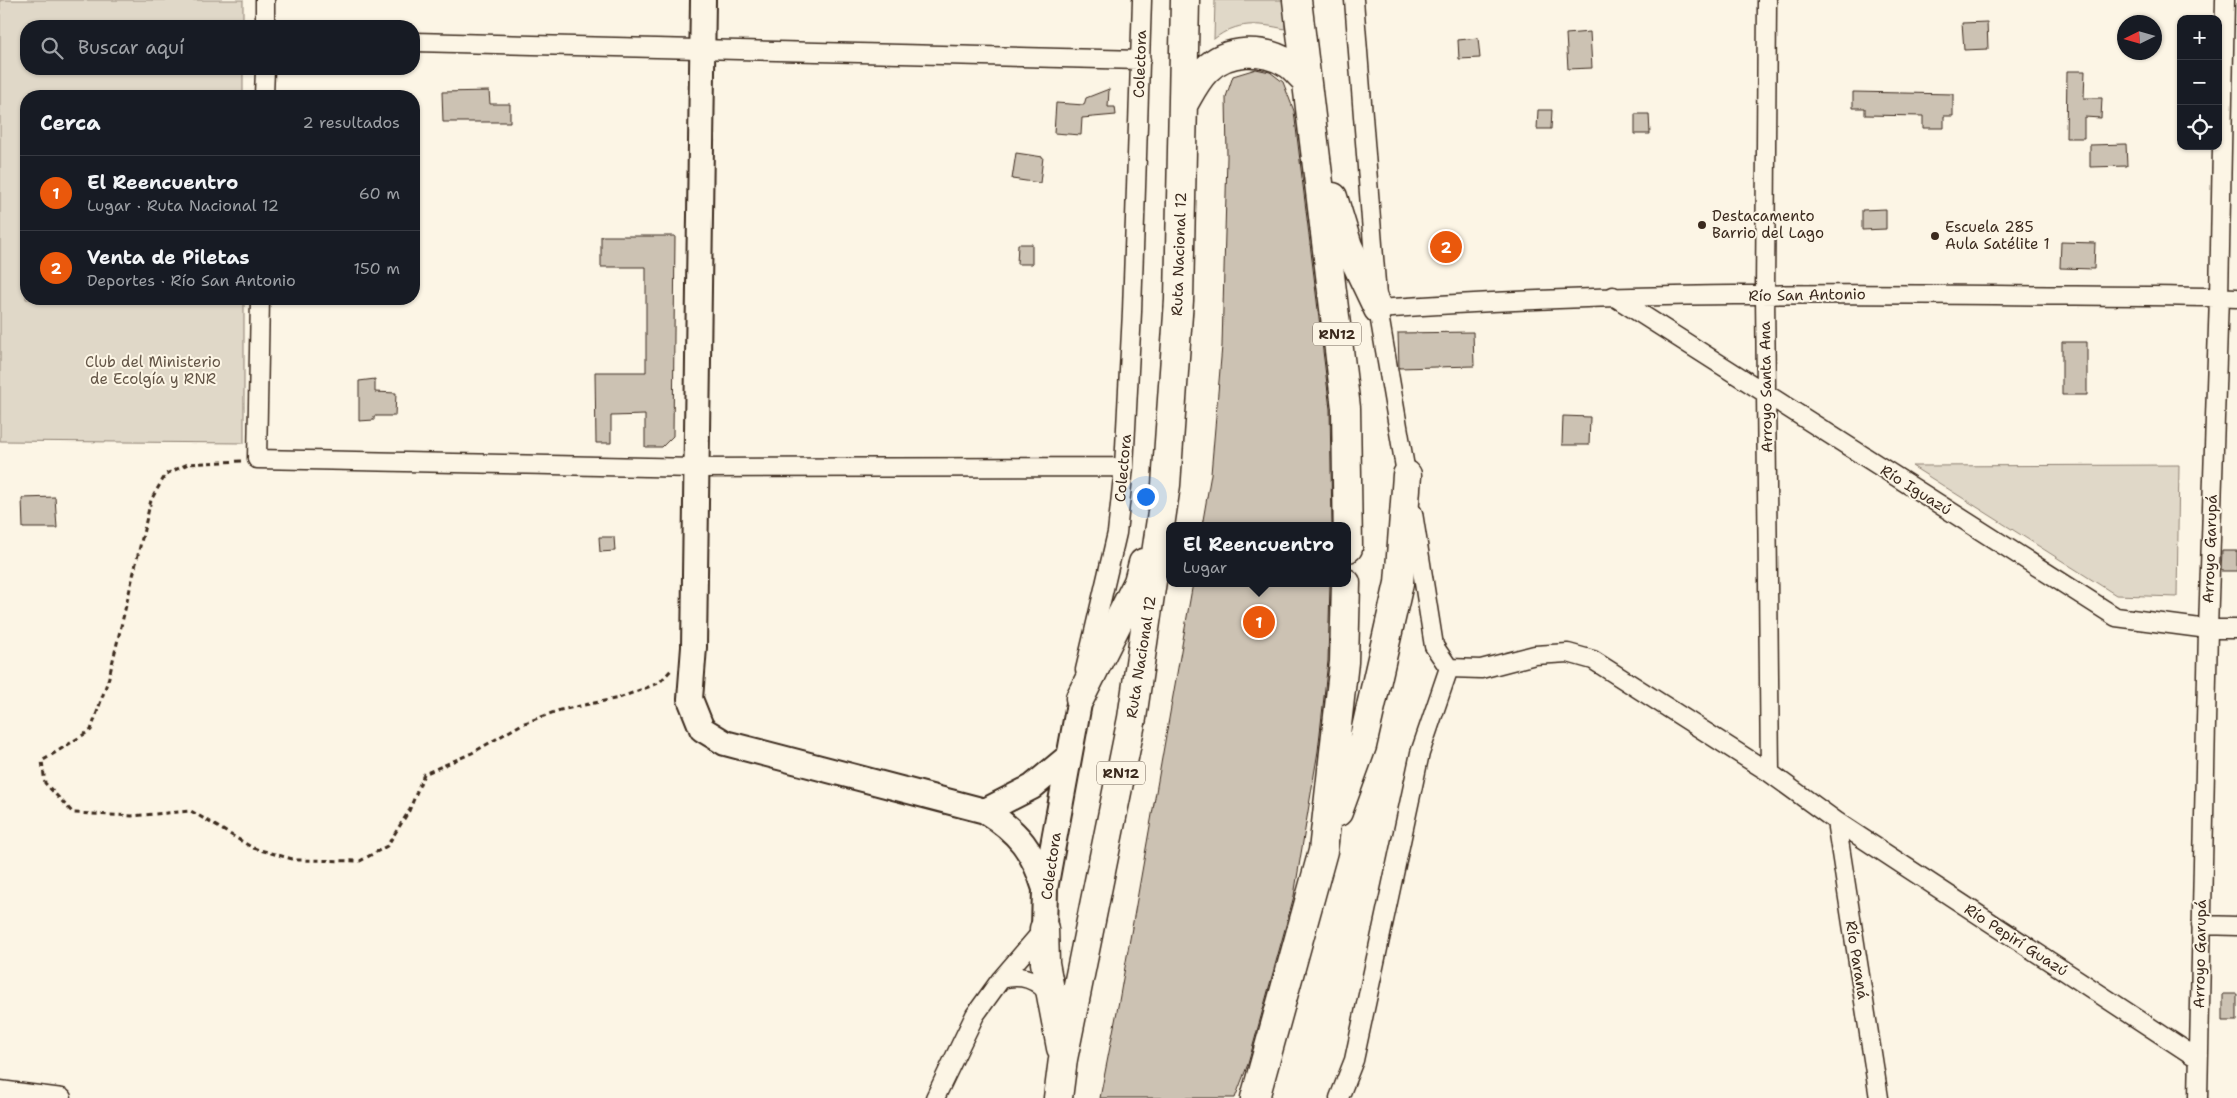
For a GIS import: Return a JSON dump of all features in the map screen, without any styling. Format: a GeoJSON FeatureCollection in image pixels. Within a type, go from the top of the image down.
{"type":"FeatureCollection","features":[{"type":"Feature","properties":{"kind":"highway","name":"Ruta Nacional 12"},"geometry":{"type":"LineString","coordinates":[[1058,1098],[1063,1060],[1132,718],[1166,485],[1179,300],[1185,0]]}},
{"type":"Feature","properties":{"kind":"highway","name":"RN12"},"geometry":{"type":"LineString","coordinates":[[1297,0],[1346,408],[1348,522]]}},
{"type":"Feature","properties":{"kind":"highway"},"geometry":{"type":"LineString","coordinates":[[1183,105],[1196,82],[1208,68],[1227,56],[1248,52],[1270,55],[1290,64],[1306,80]]}},
{"type":"Feature","properties":{"kind":"highway"},"geometry":{"type":"LineString","coordinates":[[1311,121],[1348,246],[1378,308]]}},
{"type":"Feature","properties":{"kind":"highway"},"geometry":{"type":"LineString","coordinates":[[1255,1098],[1323,851],[1362,746],[1399,583],[1407,475]]}},
{"type":"Feature","properties":{"kind":"highway"},"geometry":{"type":"LineString","coordinates":[[1080,698],[1138,582],[1166,485]]}},
{"type":"Feature","properties":{"kind":"highway"},"geometry":{"type":"LineString","coordinates":[[1323,851],[1344,662],[1346,587]]}},
{"type":"Feature","properties":{"kind":"highway"},"geometry":{"type":"LineString","coordinates":[[1044,929],[1045,963],[1063,1060]]}},
{"type":"Feature","properties":{"kind":"main road"},"geometry":{"type":"LineString","coordinates":[[703,0],[694,647],[690,699],[702,729],[724,743],[985,810],[1006,824],[1024,843],[1037,865],[1045,889]]}},
{"type":"Feature","properties":{"kind":"main road","name":"Colectora"},"geometry":{"type":"LineString","coordinates":[[1044,929],[1045,889],[1080,698]]}},
{"type":"Feature","properties":{"kind":"main road"},"geometry":{"type":"LineString","coordinates":[[985,810],[1032,787],[1068,757]]}},
{"type":"Feature","properties":{"kind":"street"},"geometry":{"type":"LineString","coordinates":[[265,0],[265,20]]}},
{"type":"Feature","properties":{"kind":"street","name":"Colectora"},"geometry":{"type":"LineString","coordinates":[[1080,698],[1095,622],[1117,533],[1124,467],[1142,0]]}},
{"type":"Feature","properties":{"kind":"street"},"geometry":{"type":"LineString","coordinates":[[1339,1098],[1354,1060],[1420,753],[1449,668],[1434,646],[1378,308],[1354,0]]}},
{"type":"Feature","properties":{"kind":"street","name":"Arroyo Santa Ana"},"geometry":{"type":"LineString","coordinates":[[1767,0],[1765,295],[1770,773]]}},
{"type":"Feature","properties":{"kind":"street","name":"Arroyo Garupá"},"geometry":{"type":"LineString","coordinates":[[2198,1098],[2197,1058],[2219,298],[2225,0]]}},
{"type":"Feature","properties":{"kind":"street"},"geometry":{"type":"LineString","coordinates":[[420,42],[1141,60]]}},
{"type":"Feature","properties":{"kind":"street"},"geometry":{"type":"LineString","coordinates":[[264,90],[265,75]]}},
{"type":"Feature","properties":{"kind":"street","name":"Río San Antonio"},"geometry":{"type":"LineString","coordinates":[[1378,308],[1512,299],[1854,293],[2237,298]]}},
{"type":"Feature","properties":{"kind":"street","name":"Río Iguazú"},"geometry":{"type":"LineString","coordinates":[[1613,296],[2116,617],[2208,629],[2237,629]]}},
{"type":"Feature","properties":{"kind":"street"},"geometry":{"type":"LineString","coordinates":[[260,305],[257,459],[696,468],[1124,467]]}},
{"type":"Feature","properties":{"kind":"street","name":"Río Pepirí Guazú"},"geometry":{"type":"LineString","coordinates":[[1449,668],[1480,669],[1535,655],[1568,654],[1593,660],[1770,773],[1836,821],[2197,1058]]}},
{"type":"Feature","properties":{"kind":"street","name":"Río Paraná"},"geometry":{"type":"LineString","coordinates":[[1836,821],[1879,1098]]}},
{"type":"Feature","properties":{"kind":"street"},"geometry":{"type":"LineString","coordinates":[[2201,925],[2237,926]]}},
{"type":"Feature","properties":{"kind":"street"},"geometry":{"type":"LineString","coordinates":[[935,1098],[975,1015],[1000,979],[1044,929]]}},
{"type":"Feature","properties":{"kind":"street"},"geometry":{"type":"LineString","coordinates":[[1000,979],[1023,977],[1044,988],[1050,997]]}},
{"type":"Feature","properties":{"kind":"street"},"geometry":{"type":"LineString","coordinates":[[0,1090],[62,1098]]}},
{"type":"Feature","properties":{"kind":"path"},"geometry":{"type":"LineString","coordinates":[[257,459],[188,464],[166,474],[151,500],[109,677],[90,730],[42,761],[45,783],[73,813],[132,816],[191,811],[254,848],[296,860],[360,861],[387,846],[409,811],[424,774],[472,753],[522,724],[560,710],[618,698],[659,683],[694,647]]}},
{"type":"Feature","properties":{"kind":"green space","name":"Club del Ministerio de Ecolgía y RNR"},"geometry":{"type":"Polygon","coordinates":[[[0,0],[243,0],[243,20],[20,20],[20,75],[243,75],[243,90],[20,90],[20,305],[244,305],[244,443],[0,441],[0,0]]]}},
{"type":"Feature","properties":{"kind":"green space"},"geometry":{"type":"Polygon","coordinates":[[[1215,0],[1284,0],[1285,29],[1257,25],[1239,26],[1214,39],[1215,0]]]}},
{"type":"Feature","properties":{"kind":"green space"},"geometry":{"type":"Polygon","coordinates":[[[2179,465],[2177,597],[2116,595],[1912,466],[2179,465]]]}},
{"type":"Feature","properties":{"kind":"building"},"geometry":{"type":"Polygon","coordinates":[[[1987,22],[1988,49],[1964,50],[1962,23],[1987,22]]]}},
{"type":"Feature","properties":{"kind":"building"},"geometry":{"type":"Polygon","coordinates":[[[1590,32],[1592,68],[1568,69],[1566,34],[1590,32]]]}},
{"type":"Feature","properties":{"kind":"building"},"geometry":{"type":"Polygon","coordinates":[[[1478,38],[1480,58],[1459,59],[1458,40],[1478,38]]]}},
{"type":"Feature","properties":{"kind":"building"},"geometry":{"type":"Polygon","coordinates":[[[1256,69],[1270,72],[1283,82],[1294,111],[1330,409],[1332,522],[1203,522],[1211,474],[1222,346],[1227,157],[1226,97],[1233,76],[1256,69]]]}},
{"type":"Feature","properties":{"kind":"building"},"geometry":{"type":"Polygon","coordinates":[[[2067,71],[2085,71],[2084,98],[2102,98],[2101,118],[2084,117],[2084,138],[2066,138],[2067,71]]]}},
{"type":"Feature","properties":{"kind":"building"},"geometry":{"type":"Polygon","coordinates":[[[1109,89],[1108,107],[1115,107],[1116,115],[1082,118],[1081,135],[1054,133],[1056,103],[1084,105],[1086,98],[1109,89]]]}},
{"type":"Feature","properties":{"kind":"building"},"geometry":{"type":"Polygon","coordinates":[[[489,91],[490,104],[510,104],[510,122],[443,122],[442,92],[489,91]]]}},
{"type":"Feature","properties":{"kind":"building"},"geometry":{"type":"Polygon","coordinates":[[[1853,92],[1953,94],[1953,116],[1944,116],[1944,128],[1923,128],[1923,116],[1865,115],[1865,108],[1853,108],[1853,92]]]}},
{"type":"Feature","properties":{"kind":"building"},"geometry":{"type":"Polygon","coordinates":[[[1538,110],[1552,110],[1551,129],[1537,129],[1538,110]]]}},
{"type":"Feature","properties":{"kind":"building"},"geometry":{"type":"Polygon","coordinates":[[[1635,114],[1649,114],[1650,134],[1635,134],[1635,114]]]}},
{"type":"Feature","properties":{"kind":"building"},"geometry":{"type":"Polygon","coordinates":[[[2126,144],[2127,166],[2090,167],[2090,145],[2126,144]]]}},
{"type":"Feature","properties":{"kind":"building"},"geometry":{"type":"Polygon","coordinates":[[[1016,153],[1043,157],[1040,183],[1012,179],[1016,153]]]}},
{"type":"Feature","properties":{"kind":"building"},"geometry":{"type":"Polygon","coordinates":[[[1886,209],[1886,229],[1862,230],[1862,210],[1886,209]]]}},
{"type":"Feature","properties":{"kind":"building"},"geometry":{"type":"Polygon","coordinates":[[[601,236],[675,236],[673,436],[662,447],[645,447],[645,415],[611,416],[611,443],[596,443],[595,372],[646,372],[646,267],[601,267],[601,236]]]}},
{"type":"Feature","properties":{"kind":"building"},"geometry":{"type":"Polygon","coordinates":[[[2061,242],[2095,243],[2094,269],[2060,268],[2061,242]]]}},
{"type":"Feature","properties":{"kind":"building"},"geometry":{"type":"Polygon","coordinates":[[[1018,244],[1032,244],[1032,264],[1017,264],[1018,244]]]}},
{"type":"Feature","properties":{"kind":"building"},"geometry":{"type":"Polygon","coordinates":[[[1473,332],[1474,366],[1399,368],[1398,333],[1473,332]]]}},
{"type":"Feature","properties":{"kind":"building"},"geometry":{"type":"Polygon","coordinates":[[[2062,342],[2087,342],[2087,395],[2062,395],[2062,342]]]}},
{"type":"Feature","properties":{"kind":"building"},"geometry":{"type":"Polygon","coordinates":[[[375,379],[375,392],[396,393],[395,416],[374,416],[374,420],[359,421],[359,381],[375,379]]]}},
{"type":"Feature","properties":{"kind":"building"},"geometry":{"type":"Polygon","coordinates":[[[1563,416],[1590,417],[1589,445],[1562,445],[1563,416]]]}},
{"type":"Feature","properties":{"kind":"building"},"geometry":{"type":"Polygon","coordinates":[[[55,497],[57,528],[23,528],[22,498],[55,497]]]}},
{"type":"Feature","properties":{"kind":"building"},"geometry":{"type":"Polygon","coordinates":[[[599,537],[614,537],[615,551],[600,552],[599,537]]]}},
{"type":"Feature","properties":{"kind":"building"},"geometry":{"type":"Polygon","coordinates":[[[2222,551],[2237,551],[2237,571],[2221,571],[2222,551]]]}},
{"type":"Feature","properties":{"kind":"building"},"geometry":{"type":"Polygon","coordinates":[[[1192,587],[1330,587],[1328,661],[1318,751],[1294,896],[1248,1064],[1235,1098],[1100,1098],[1192,587]]]}},
{"type":"Feature","properties":{"kind":"building"},"geometry":{"type":"Polygon","coordinates":[[[2223,994],[2237,994],[2237,1021],[2223,1021],[2223,994]]]}},
{"type":"Feature","properties":{"kind":"place","name":"Destacamento Barrio del Lago"},"geometry":{"type":"Point","coordinates":[1702,225]}},
{"type":"Feature","properties":{"kind":"place","name":"Escuela 285 Aula Satélite 1"},"geometry":{"type":"Point","coordinates":[1935,236]}},
{"type":"Feature","properties":{"kind":"place","name":"Venta de Piletas"},"geometry":{"type":"Point","coordinates":[1446,247]}},
{"type":"Feature","properties":{"kind":"place","name":"El Reencuentro"},"geometry":{"type":"Point","coordinates":[1259,622]}}]}
